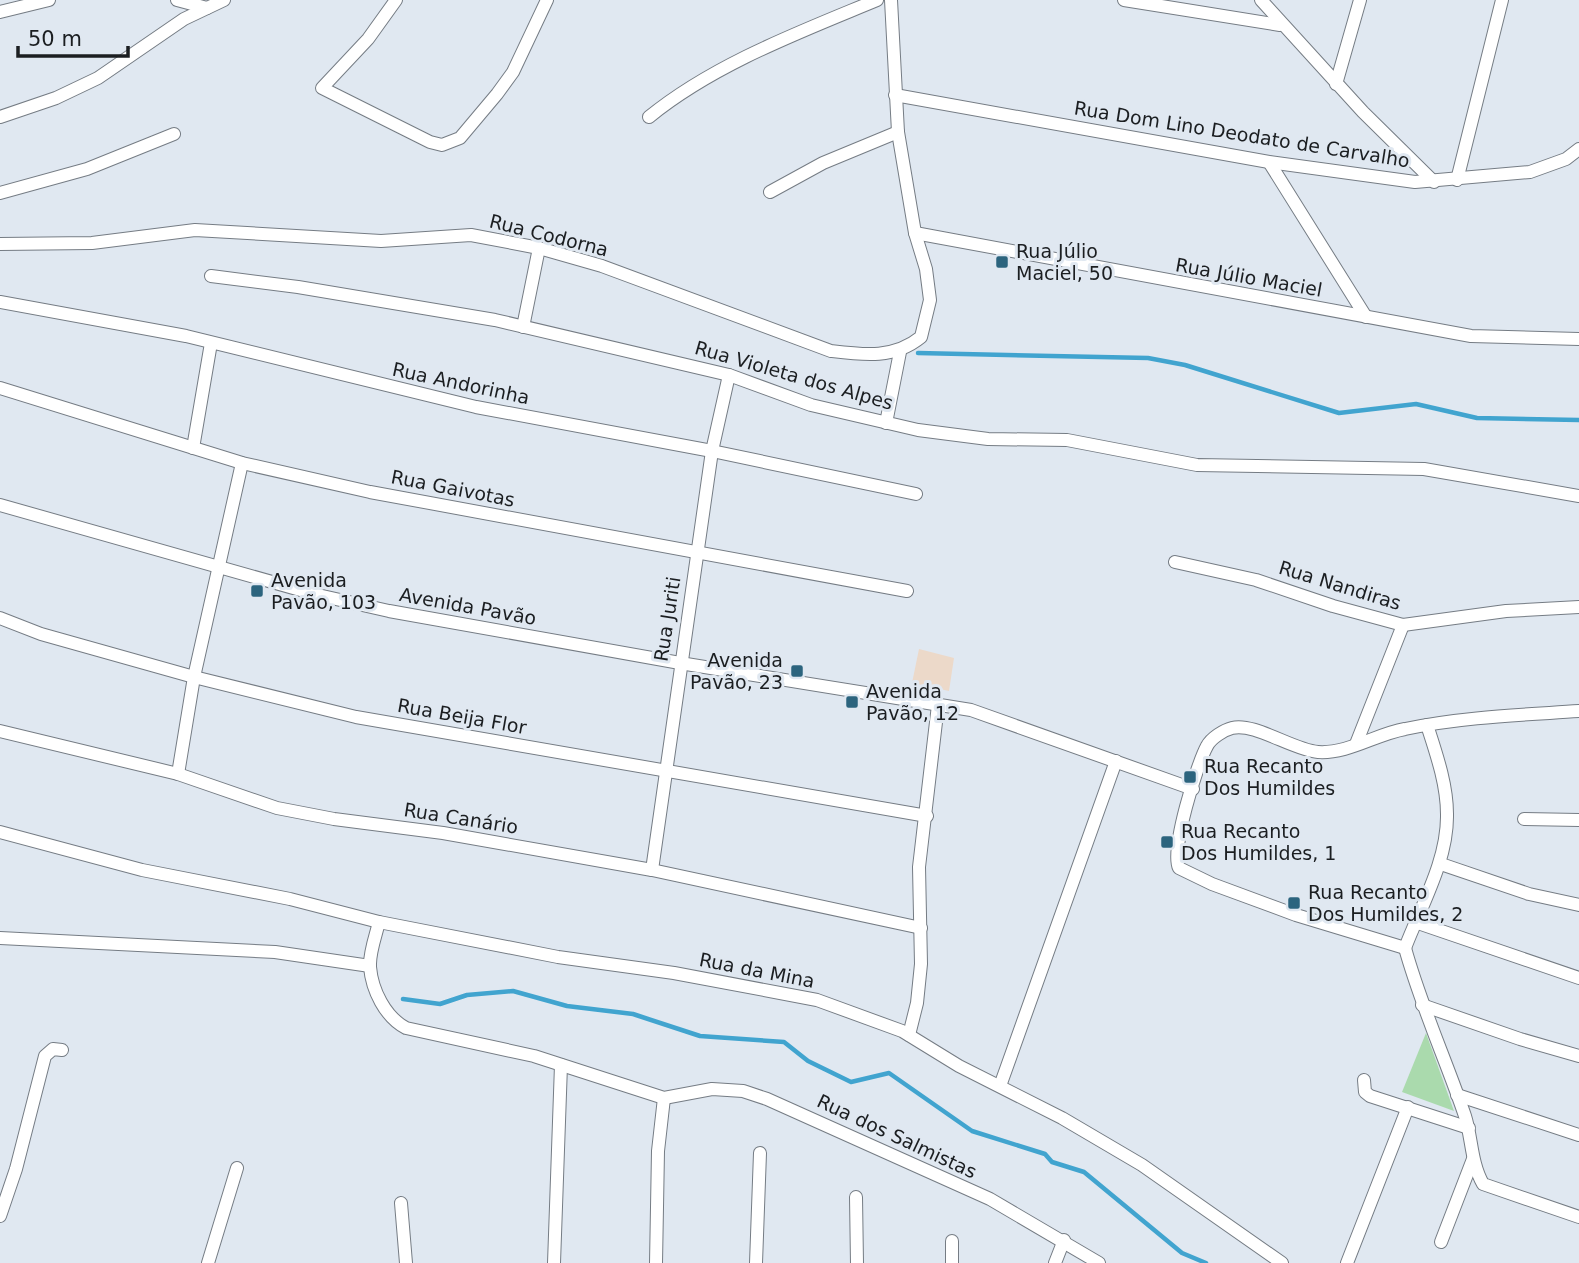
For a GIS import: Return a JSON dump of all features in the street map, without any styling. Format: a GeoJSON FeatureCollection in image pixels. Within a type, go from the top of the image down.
{"type":"FeatureCollection","features":[{"type":"Feature","properties":{"kind":"street"},"geometry":{"type":"LineString","coordinates":[[0,12],[49,0]]}},
{"type":"Feature","properties":{"kind":"street"},"geometry":{"type":"LineString","coordinates":[[177,0],[208,8]]}},
{"type":"Feature","properties":{"kind":"street"},"geometry":{"type":"LineString","coordinates":[[0,117],[55,98],[98,78],[184,19],[224,0]]}},
{"type":"Feature","properties":{"kind":"street"},"geometry":{"type":"LineString","coordinates":[[396,0],[368,39],[323,88],[430,142],[452,143],[460,138],[513,72],[547,0]]}},
{"type":"Feature","properties":{"kind":"street"},"geometry":{"type":"LineString","coordinates":[[649,117],[678,94],[708,77],[877,0]]}},
{"type":"Feature","properties":{"kind":"street"},"geometry":{"type":"LineString","coordinates":[[886,423],[900,352],[921,337],[930,300],[915,233],[898,132],[891,0]]}},
{"type":"Feature","properties":{"kind":"street"},"geometry":{"type":"LineString","coordinates":[[1124,0],[1280,25]]}},
{"type":"Feature","properties":{"kind":"street"},"geometry":{"type":"LineString","coordinates":[[1261,0],[1280,25],[1434,182]]}},
{"type":"Feature","properties":{"kind":"street"},"geometry":{"type":"LineString","coordinates":[[1336,83],[1360,0]]}},
{"type":"Feature","properties":{"kind":"street"},"geometry":{"type":"LineString","coordinates":[[1457,180],[1502,0]]}},
{"type":"Feature","properties":{"kind":"street","name":"Rua Dom Lino Deodato de Carvalho"},"geometry":{"type":"LineString","coordinates":[[895,95],[1269,162],[1434,182],[1530,172],[1577,154]]}},
{"type":"Feature","properties":{"kind":"street"},"geometry":{"type":"LineString","coordinates":[[770,191],[822,163],[898,132]]}},
{"type":"Feature","properties":{"kind":"street"},"geometry":{"type":"LineString","coordinates":[[0,193],[87,169],[174,134]]}},
{"type":"Feature","properties":{"kind":"street"},"geometry":{"type":"LineString","coordinates":[[1269,162],[1366,317]]}},
{"type":"Feature","properties":{"kind":"street","name":"Rua Codorna"},"geometry":{"type":"LineString","coordinates":[[0,244],[92,243],[195,230],[381,241],[471,235],[539,248],[602,266],[831,351],[864,355],[900,352]]}},
{"type":"Feature","properties":{"kind":"street","name":"Rua Júlio Maciel"},"geometry":{"type":"LineString","coordinates":[[915,233],[1471,336],[1579,339]]}},
{"type":"Feature","properties":{"kind":"street"},"geometry":{"type":"LineString","coordinates":[[523,327],[539,248]]}},
{"type":"Feature","properties":{"kind":"street","name":"Rua Violeta dos Alpes"},"geometry":{"type":"LineString","coordinates":[[211,275],[298,287],[523,327],[729,375],[811,404],[886,423],[977,438],[1067,440],[1197,465],[1424,469],[1579,496]]}},
{"type":"Feature","properties":{"kind":"street","name":"Rua Andorinha"},"geometry":{"type":"LineString","coordinates":[[0,302],[211,343],[476,408],[712,451],[916,494]]}},
{"type":"Feature","properties":{"kind":"street"},"geometry":{"type":"LineString","coordinates":[[193,448],[211,343]]}},
{"type":"Feature","properties":{"kind":"street","name":"Rua Juriti"},"geometry":{"type":"LineString","coordinates":[[652,870],[712,451],[729,375]]}},
{"type":"Feature","properties":{"kind":"street","name":"Rua Gaivotas"},"geometry":{"type":"LineString","coordinates":[[0,388],[242,463],[370,492],[907,591]]}},
{"type":"Feature","properties":{"kind":"street"},"geometry":{"type":"LineString","coordinates":[[178,774],[194,677],[242,463]]}},
{"type":"Feature","properties":{"kind":"street","name":"Avenida Pavão"},"geometry":{"type":"LineString","coordinates":[[0,505],[389,611],[978,712],[1193,789]]}},
{"type":"Feature","properties":{"kind":"street","name":"Rua Nandiras"},"geometry":{"type":"LineString","coordinates":[[1175,562],[1256,580],[1403,625],[1506,611],[1579,607]]}},
{"type":"Feature","properties":{"kind":"street","name":"Rua Beija Flor"},"geometry":{"type":"LineString","coordinates":[[0,618],[41,634],[194,677],[356,717],[927,816]]}},
{"type":"Feature","properties":{"kind":"street"},"geometry":{"type":"LineString","coordinates":[[1356,744],[1403,625]]}},
{"type":"Feature","properties":{"kind":"street"},"geometry":{"type":"LineString","coordinates":[[909,1035],[917,1003],[921,928],[919,867],[938,705]]}},
{"type":"Feature","properties":{"kind":"street"},"geometry":{"type":"LineString","coordinates":[[1405,948],[1296,915],[1212,884],[1180,868],[1175,856],[1208,744],[1232,728],[1247,728],[1282,743],[1318,752],[1337,751],[1384,733],[1427,725],[1579,711]]}},
{"type":"Feature","properties":{"kind":"street"},"geometry":{"type":"LineString","coordinates":[[1427,725],[1444,787],[1447,817],[1438,864],[1405,948],[1422,1005],[1469,1128],[1473,1158],[1483,1184],[1579,1217]]}},
{"type":"Feature","properties":{"kind":"street","name":"Rua Canário"},"geometry":{"type":"LineString","coordinates":[[0,731],[178,774],[277,808],[334,819],[443,833],[652,870],[921,928]]}},
{"type":"Feature","properties":{"kind":"street"},"geometry":{"type":"LineString","coordinates":[[1000,1086],[1116,761]]}},
{"type":"Feature","properties":{"kind":"street"},"geometry":{"type":"LineString","coordinates":[[1524,819],[1579,820]]}},
{"type":"Feature","properties":{"kind":"street","name":"Rua da Mina"},"geometry":{"type":"LineString","coordinates":[[0,832],[164,874],[290,899],[379,922],[569,959],[794,994],[909,1035],[959,1066],[1143,1165],[1282,1263]]}},
{"type":"Feature","properties":{"kind":"street"},"geometry":{"type":"LineString","coordinates":[[1444,865],[1529,894],[1579,905]]}},
{"type":"Feature","properties":{"kind":"street"},"geometry":{"type":"LineString","coordinates":[[379,922],[370,966],[383,1008],[394,1022],[406,1028],[561,1065],[664,1098],[658,1151],[656,1263]]}},
{"type":"Feature","properties":{"kind":"street"},"geometry":{"type":"LineString","coordinates":[[1415,922],[1579,978]]}},
{"type":"Feature","properties":{"kind":"street"},"geometry":{"type":"LineString","coordinates":[[0,938],[275,952],[370,966]]}},
{"type":"Feature","properties":{"kind":"street"},"geometry":{"type":"LineString","coordinates":[[1422,1005],[1546,1048],[1579,1056]]}},
{"type":"Feature","properties":{"kind":"street"},"geometry":{"type":"LineString","coordinates":[[0,1216],[45,1056],[53,1049],[62,1050]]}},
{"type":"Feature","properties":{"kind":"street"},"geometry":{"type":"LineString","coordinates":[[554,1263],[561,1065]]}},
{"type":"Feature","properties":{"kind":"street"},"geometry":{"type":"LineString","coordinates":[[1364,1080],[1365,1092],[1370,1096],[1469,1128]]}},
{"type":"Feature","properties":{"kind":"street","name":"Rua dos Salmistas"},"geometry":{"type":"LineString","coordinates":[[664,1098],[712,1089],[743,1091],[767,1099],[868,1143],[920,1170],[990,1199],[1065,1240],[1099,1263]]}},
{"type":"Feature","properties":{"kind":"street"},"geometry":{"type":"LineString","coordinates":[[1457,1095],[1579,1135]]}},
{"type":"Feature","properties":{"kind":"street"},"geometry":{"type":"LineString","coordinates":[[1348,1263],[1408,1107]]}},
{"type":"Feature","properties":{"kind":"street"},"geometry":{"type":"LineString","coordinates":[[756,1263],[760,1153]]}},
{"type":"Feature","properties":{"kind":"street"},"geometry":{"type":"LineString","coordinates":[[1441,1242],[1473,1158]]}},
{"type":"Feature","properties":{"kind":"street"},"geometry":{"type":"LineString","coordinates":[[208,1263],[237,1168]]}},
{"type":"Feature","properties":{"kind":"street"},"geometry":{"type":"LineString","coordinates":[[856,1197],[857,1263]]}},
{"type":"Feature","properties":{"kind":"street"},"geometry":{"type":"LineString","coordinates":[[401,1203],[407,1263]]}},
{"type":"Feature","properties":{"kind":"street"},"geometry":{"type":"LineString","coordinates":[[1055,1263],[1065,1240]]}},
{"type":"Feature","properties":{"kind":"street"},"geometry":{"type":"LineString","coordinates":[[952,1241],[953,1263]]}},
{"type":"Feature","properties":{"kind":"shaded area"},"geometry":{"type":"Polygon","coordinates":[[[919,649],[954,658],[949,691],[912,683],[919,649]]]}},
{"type":"Feature","properties":{"kind":"green space"},"geometry":{"type":"Polygon","coordinates":[[[1426,1033],[1454,1111],[1402,1092],[1426,1033]]]}},
{"type":"Feature","properties":{"kind":"waterway"},"geometry":{"type":"LineString","coordinates":[[918,353],[1148,358],[1185,365],[1339,413],[1416,404],[1477,418],[1579,420]]}},
{"type":"Feature","properties":{"kind":"waterway"},"geometry":{"type":"LineString","coordinates":[[403,999],[440,1004],[467,995],[513,991],[567,1006],[633,1014],[700,1036],[784,1042],[808,1061],[851,1082],[889,1073],[972,1131],[1045,1154],[1052,1162],[1084,1172],[1182,1253],[1206,1263]]}},
{"type":"Feature","properties":{"kind":"place","name":"Rua Júlio Maciel, 50"},"geometry":{"type":"Point","coordinates":[1002,262]}},
{"type":"Feature","properties":{"kind":"place","name":"Avenida Pavão, 103"},"geometry":{"type":"Point","coordinates":[257,591]}},
{"type":"Feature","properties":{"kind":"place","name":"Avenida Pavão, 23"},"geometry":{"type":"Point","coordinates":[797,671]}},
{"type":"Feature","properties":{"kind":"place","name":"Avenida Pavão, 12"},"geometry":{"type":"Point","coordinates":[852,702]}},
{"type":"Feature","properties":{"kind":"place","name":"Rua Recanto Dos Humildes"},"geometry":{"type":"Point","coordinates":[1190,777]}},
{"type":"Feature","properties":{"kind":"place","name":"Rua Recanto Dos Humildes, 1"},"geometry":{"type":"Point","coordinates":[1167,842]}},
{"type":"Feature","properties":{"kind":"place","name":"Rua Recanto Dos Humildes, 2"},"geometry":{"type":"Point","coordinates":[1294,903]}}]}
